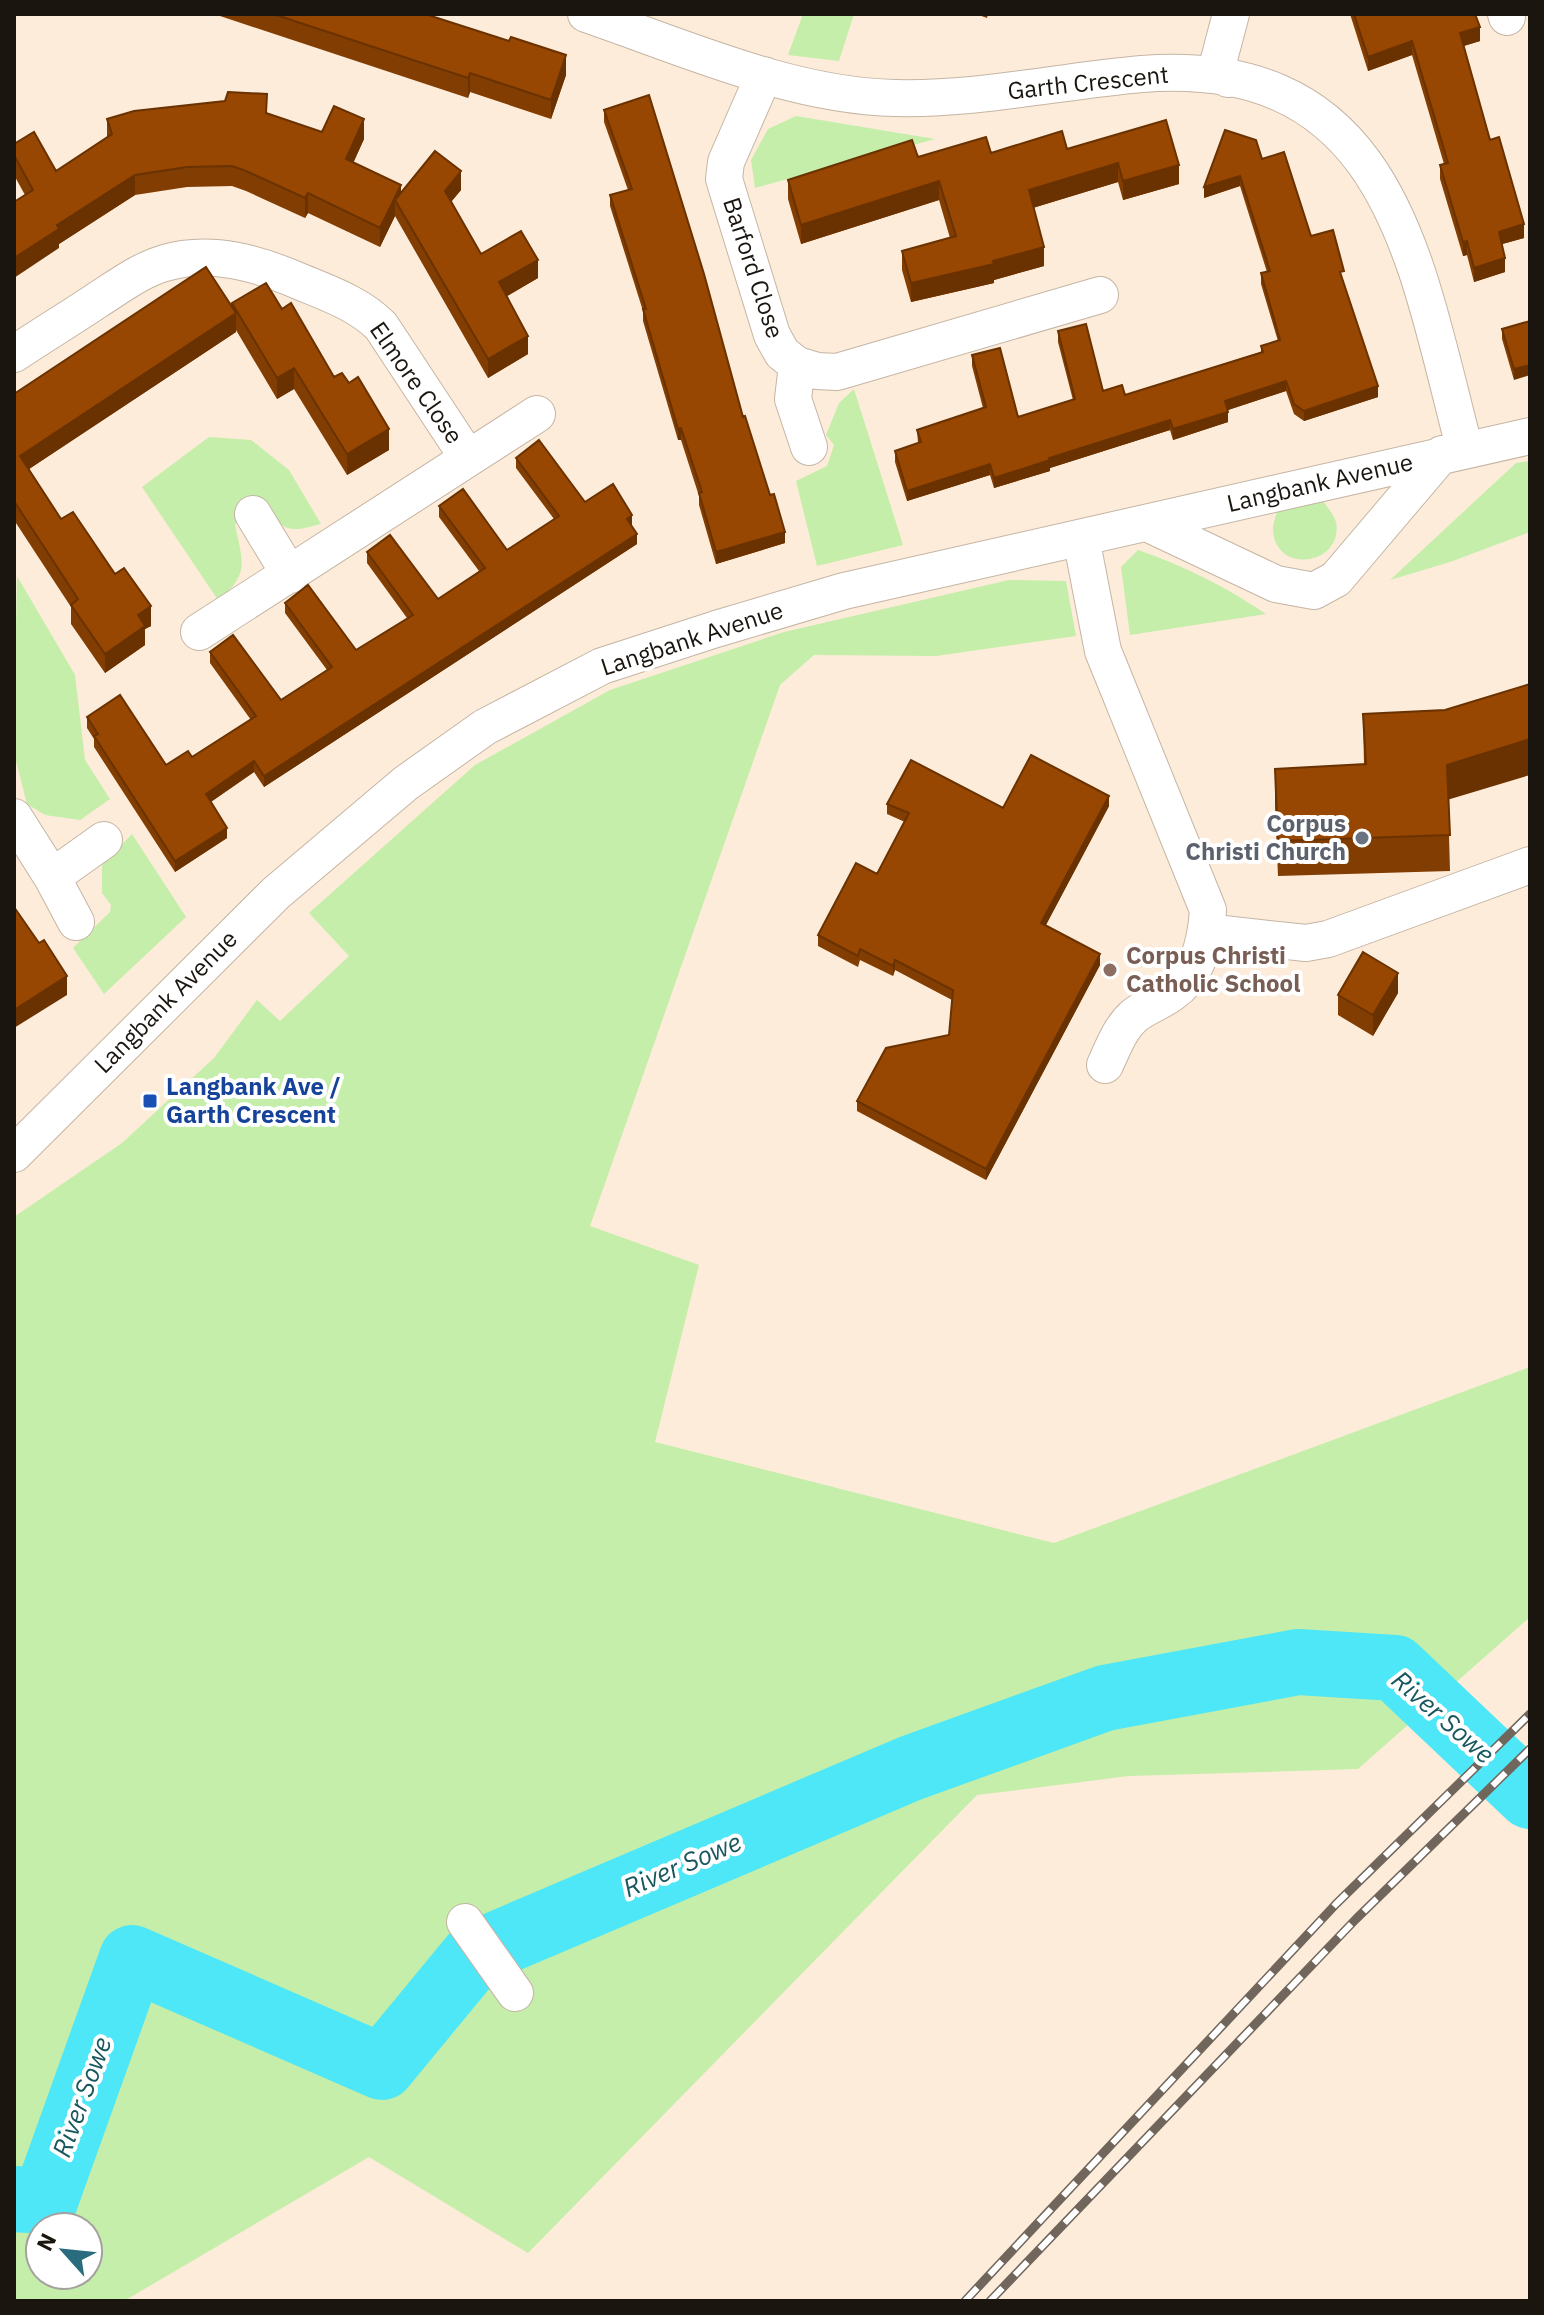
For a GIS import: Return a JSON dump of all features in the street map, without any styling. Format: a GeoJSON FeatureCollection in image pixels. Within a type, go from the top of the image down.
{"type":"FeatureCollection","features":[{"type":"Feature","properties":{"kind":"street","name":"Garth Crescent"},"geometry":{"type":"LineString","coordinates":[[586,14],[764,75],[859,96],[894,98],[983,94],[1141,74],[1177,73],[1228,79],[1282,93],[1330,124],[1357,150],[1380,182],[1401,224],[1419,277],[1453,452]]}},
{"type":"Feature","properties":{"kind":"street"},"geometry":{"type":"LineString","coordinates":[[1228,79],[1218,63],[1231,14]]}},
{"type":"Feature","properties":{"kind":"street","name":"Barford Close"},"geometry":{"type":"LineString","coordinates":[[764,75],[726,162],[724,179],[772,335],[782,353],[797,365],[817,371],[837,372],[1100,295]]}},
{"type":"Feature","properties":{"kind":"street","name":"Elmore Close"},"geometry":{"type":"LineString","coordinates":[[14,354],[135,276],[165,263],[218,257],[247,263],[277,271],[355,305],[370,315],[381,326],[468,458]]}},
{"type":"Feature","properties":{"kind":"street","name":"Barford Close"},"geometry":{"type":"LineString","coordinates":[[797,365],[793,399],[809,447]]}},
{"type":"Feature","properties":{"kind":"street","name":"Elmore Close"},"geometry":{"type":"LineString","coordinates":[[199,632],[537,414]]}},
{"type":"Feature","properties":{"kind":"street","name":"Langbank Avenue"},"geometry":{"type":"LineString","coordinates":[[14,1154],[276,893],[406,783],[485,727],[602,666],[844,591],[1530,436]]}},
{"type":"Feature","properties":{"kind":"street"},"geometry":{"type":"LineString","coordinates":[[1149,524],[1276,584],[1314,591],[1336,579],[1453,452]]}},
{"type":"Feature","properties":{"kind":"street"},"geometry":{"type":"LineString","coordinates":[[253,514],[290,575]]}},
{"type":"Feature","properties":{"kind":"street"},"geometry":{"type":"LineString","coordinates":[[1081,538],[1103,651],[1208,910],[1206,932],[1194,970],[1176,991],[1134,1016],[1122,1031],[1105,1065]]}},
{"type":"Feature","properties":{"kind":"street"},"geometry":{"type":"LineString","coordinates":[[14,817],[76,922]]}},
{"type":"Feature","properties":{"kind":"street"},"geometry":{"type":"LineString","coordinates":[[52,877],[104,840]]}},
{"type":"Feature","properties":{"kind":"street"},"geometry":{"type":"LineString","coordinates":[[1206,932],[1306,943],[1317,941],[1530,865]]}},
{"type":"Feature","properties":{"kind":"street"},"geometry":{"type":"LineString","coordinates":[[465,1922],[515,1993]]}},
{"type":"Feature","properties":{"kind":"green space"},"geometry":{"type":"Polygon","coordinates":[[[803,14],[854,14],[839,61],[788,55],[803,14]]]}},
{"type":"Feature","properties":{"kind":"green space"},"geometry":{"type":"Polygon","coordinates":[[[796,116],[935,139],[755,188],[751,160],[768,129],[796,116]]]}},
{"type":"Feature","properties":{"kind":"green space"},"geometry":{"type":"Polygon","coordinates":[[[854,389],[903,545],[817,566],[796,481],[827,466],[834,445],[826,435],[839,403],[854,389]]]}},
{"type":"Feature","properties":{"kind":"green space"},"geometry":{"type":"Polygon","coordinates":[[[209,437],[251,440],[289,470],[321,524],[289,528],[278,522],[265,507],[235,524],[242,566],[236,582],[218,600],[142,487],[209,437]]]}},
{"type":"Feature","properties":{"kind":"green space"},"geometry":{"type":"Polygon","coordinates":[[[1530,461],[1530,532],[1450,562],[1390,580],[1516,463],[1530,461]]]}},
{"type":"Feature","properties":{"kind":"green space"},"geometry":{"type":"Polygon","coordinates":[[[1323,501],[1336,522],[1336,537],[1330,548],[1320,556],[1308,559],[1295,559],[1284,554],[1276,544],[1273,529],[1277,511],[1323,501]]]}},
{"type":"Feature","properties":{"kind":"green space"},"geometry":{"type":"Polygon","coordinates":[[[1138,550],[1205,578],[1266,614],[1130,635],[1121,567],[1138,550]]]}},
{"type":"Feature","properties":{"kind":"green space"},"geometry":{"type":"Polygon","coordinates":[[[17,576],[75,675],[85,760],[110,799],[80,820],[45,815],[27,804],[16,761],[14,729],[17,576]]]}},
{"type":"Feature","properties":{"kind":"green space"},"geometry":{"type":"Polygon","coordinates":[[[1009,580],[1066,581],[1076,636],[936,656],[814,655],[780,685],[590,1226],[699,1265],[655,1442],[1054,1543],[1530,1367],[1530,1617],[1358,1769],[1129,1776],[977,1795],[528,2253],[369,2157],[124,2301],[14,2301],[14,1217],[122,1143],[214,1058],[257,1000],[280,1021],[349,956],[309,913],[475,765],[610,690],[784,632],[1009,580]]]}},
{"type":"Feature","properties":{"kind":"green space"},"geometry":{"type":"Polygon","coordinates":[[[132,834],[186,917],[104,994],[73,948],[110,912],[111,905],[102,893],[102,865],[132,834]]]}},
{"type":"Feature","properties":{"kind":"building"},"geometry":{"type":"Polygon","coordinates":[[[273,14],[425,14],[509,41],[511,37],[566,55],[551,100],[470,73],[468,78],[273,14]]]}},
{"type":"Feature","properties":{"kind":"building"},"geometry":{"type":"Polygon","coordinates":[[[1354,14],[1475,14],[1480,27],[1460,33],[1490,140],[1499,137],[1524,224],[1499,232],[1505,258],[1474,268],[1440,165],[1448,163],[1412,41],[1368,57],[1354,14]]]}},
{"type":"Feature","properties":{"kind":"building"},"geometry":{"type":"Polygon","coordinates":[[[228,92],[267,94],[266,113],[322,132],[334,106],[364,119],[346,159],[401,185],[380,228],[308,193],[305,198],[232,166],[187,167],[135,175],[57,225],[59,229],[14,258],[14,202],[33,190],[14,155],[14,144],[34,132],[56,171],[112,134],[107,119],[134,111],[225,101],[228,92]]]}},
{"type":"Feature","properties":{"kind":"building"},"geometry":{"type":"Polygon","coordinates":[[[649,95],[704,274],[743,417],[770,495],[774,494],[785,532],[716,552],[699,493],[702,492],[681,428],[678,429],[643,309],[646,309],[610,195],[632,189],[604,110],[649,95]]]}},
{"type":"Feature","properties":{"kind":"building"},"geometry":{"type":"Polygon","coordinates":[[[1166,120],[1179,165],[1123,181],[1118,163],[1029,190],[1044,247],[993,261],[994,264],[911,283],[902,251],[956,236],[939,181],[801,225],[788,180],[912,140],[918,157],[986,137],[991,153],[1062,131],[1067,149],[1166,120]]]}},
{"type":"Feature","properties":{"kind":"building"},"geometry":{"type":"Polygon","coordinates":[[[1225,130],[1256,140],[1262,159],[1284,152],[1311,236],[1333,230],[1344,271],[1340,272],[1378,386],[1304,411],[1294,404],[1286,381],[1225,401],[1228,412],[1173,429],[1170,420],[994,478],[990,464],[907,491],[895,451],[921,442],[917,430],[986,407],[972,355],[1000,348],[1018,417],[1075,399],[1058,331],[1086,324],[1103,391],[1122,385],[1125,395],[1263,352],[1261,346],[1280,340],[1261,273],[1270,271],[1240,176],[1204,187],[1225,130]]]}},
{"type":"Feature","properties":{"kind":"building"},"geometry":{"type":"Polygon","coordinates":[[[435,151],[461,171],[445,191],[481,254],[521,231],[538,260],[499,282],[528,336],[488,359],[395,200],[435,151]]]}},
{"type":"Feature","properties":{"kind":"building"},"geometry":{"type":"Polygon","coordinates":[[[206,267],[236,313],[20,456],[61,519],[73,512],[115,574],[124,568],[151,606],[138,615],[145,626],[105,654],[71,605],[78,599],[14,501],[14,394],[206,267]]]}},
{"type":"Feature","properties":{"kind":"building"},"geometry":{"type":"Polygon","coordinates":[[[266,283],[282,309],[291,303],[334,377],[342,373],[349,383],[358,377],[389,429],[347,454],[294,368],[277,378],[232,303],[266,283]]]}},
{"type":"Feature","properties":{"kind":"building"},"geometry":{"type":"Polygon","coordinates":[[[1530,321],[1530,365],[1514,369],[1502,329],[1530,321]]]}},
{"type":"Feature","properties":{"kind":"building"},"geometry":{"type":"Polygon","coordinates":[[[539,440],[585,502],[613,484],[632,515],[627,519],[637,534],[264,776],[254,761],[206,794],[227,828],[175,861],[94,736],[98,734],[87,717],[120,695],[166,765],[188,751],[192,757],[256,716],[210,652],[233,635],[281,700],[332,667],[285,603],[308,585],[356,650],[413,615],[367,552],[390,535],[438,599],[485,568],[439,506],[463,489],[507,550],[559,516],[516,458],[539,440]]]}},
{"type":"Feature","properties":{"kind":"building"},"geometry":{"type":"Polygon","coordinates":[[[1530,684],[1530,739],[1447,765],[1450,835],[1278,841],[1275,769],[1366,764],[1363,714],[1445,710],[1530,684]]]}},
{"type":"Feature","properties":{"kind":"building"},"geometry":{"type":"Polygon","coordinates":[[[1031,755],[1109,796],[1041,923],[1100,954],[986,1169],[857,1101],[886,1048],[949,1035],[953,990],[895,960],[893,966],[860,949],[858,956],[818,935],[856,863],[877,874],[909,813],[887,804],[911,760],[1003,808],[1031,755]]]}},
{"type":"Feature","properties":{"kind":"building"},"geometry":{"type":"Polygon","coordinates":[[[14,907],[39,943],[44,940],[67,976],[14,1010],[14,907]]]}},
{"type":"Feature","properties":{"kind":"building"},"geometry":{"type":"Polygon","coordinates":[[[1363,952],[1398,973],[1373,1015],[1338,995],[1363,952]]]}},
{"type":"Feature","properties":{"kind":"waterway","name":"River Sowe"},"geometry":{"type":"LineString","coordinates":[[14,2199],[45,2201],[132,1958],[382,2067],[476,1953],[911,1768],[1105,1698],[1298,1662],[1395,1668],[1530,1796]]}},
{"type":"Feature","properties":{"kind":"railway"},"geometry":{"type":"LineString","coordinates":[[965,2301],[1336,1904],[1530,1714]]}},
{"type":"Feature","properties":{"kind":"railway"},"geometry":{"type":"LineString","coordinates":[[990,2301],[1356,1919],[1530,1749]]}},
{"type":"Feature","properties":{"kind":"place","name":"Corpus Christi Church"},"geometry":{"type":"Point","coordinates":[1362,838]}},
{"type":"Feature","properties":{"kind":"place","name":"Corpus Christi Catholic School"},"geometry":{"type":"Point","coordinates":[1110,970]}},
{"type":"Feature","properties":{"kind":"place","name":"Langbank Ave / Garth Crescent"},"geometry":{"type":"Point","coordinates":[150,1101]}}]}
